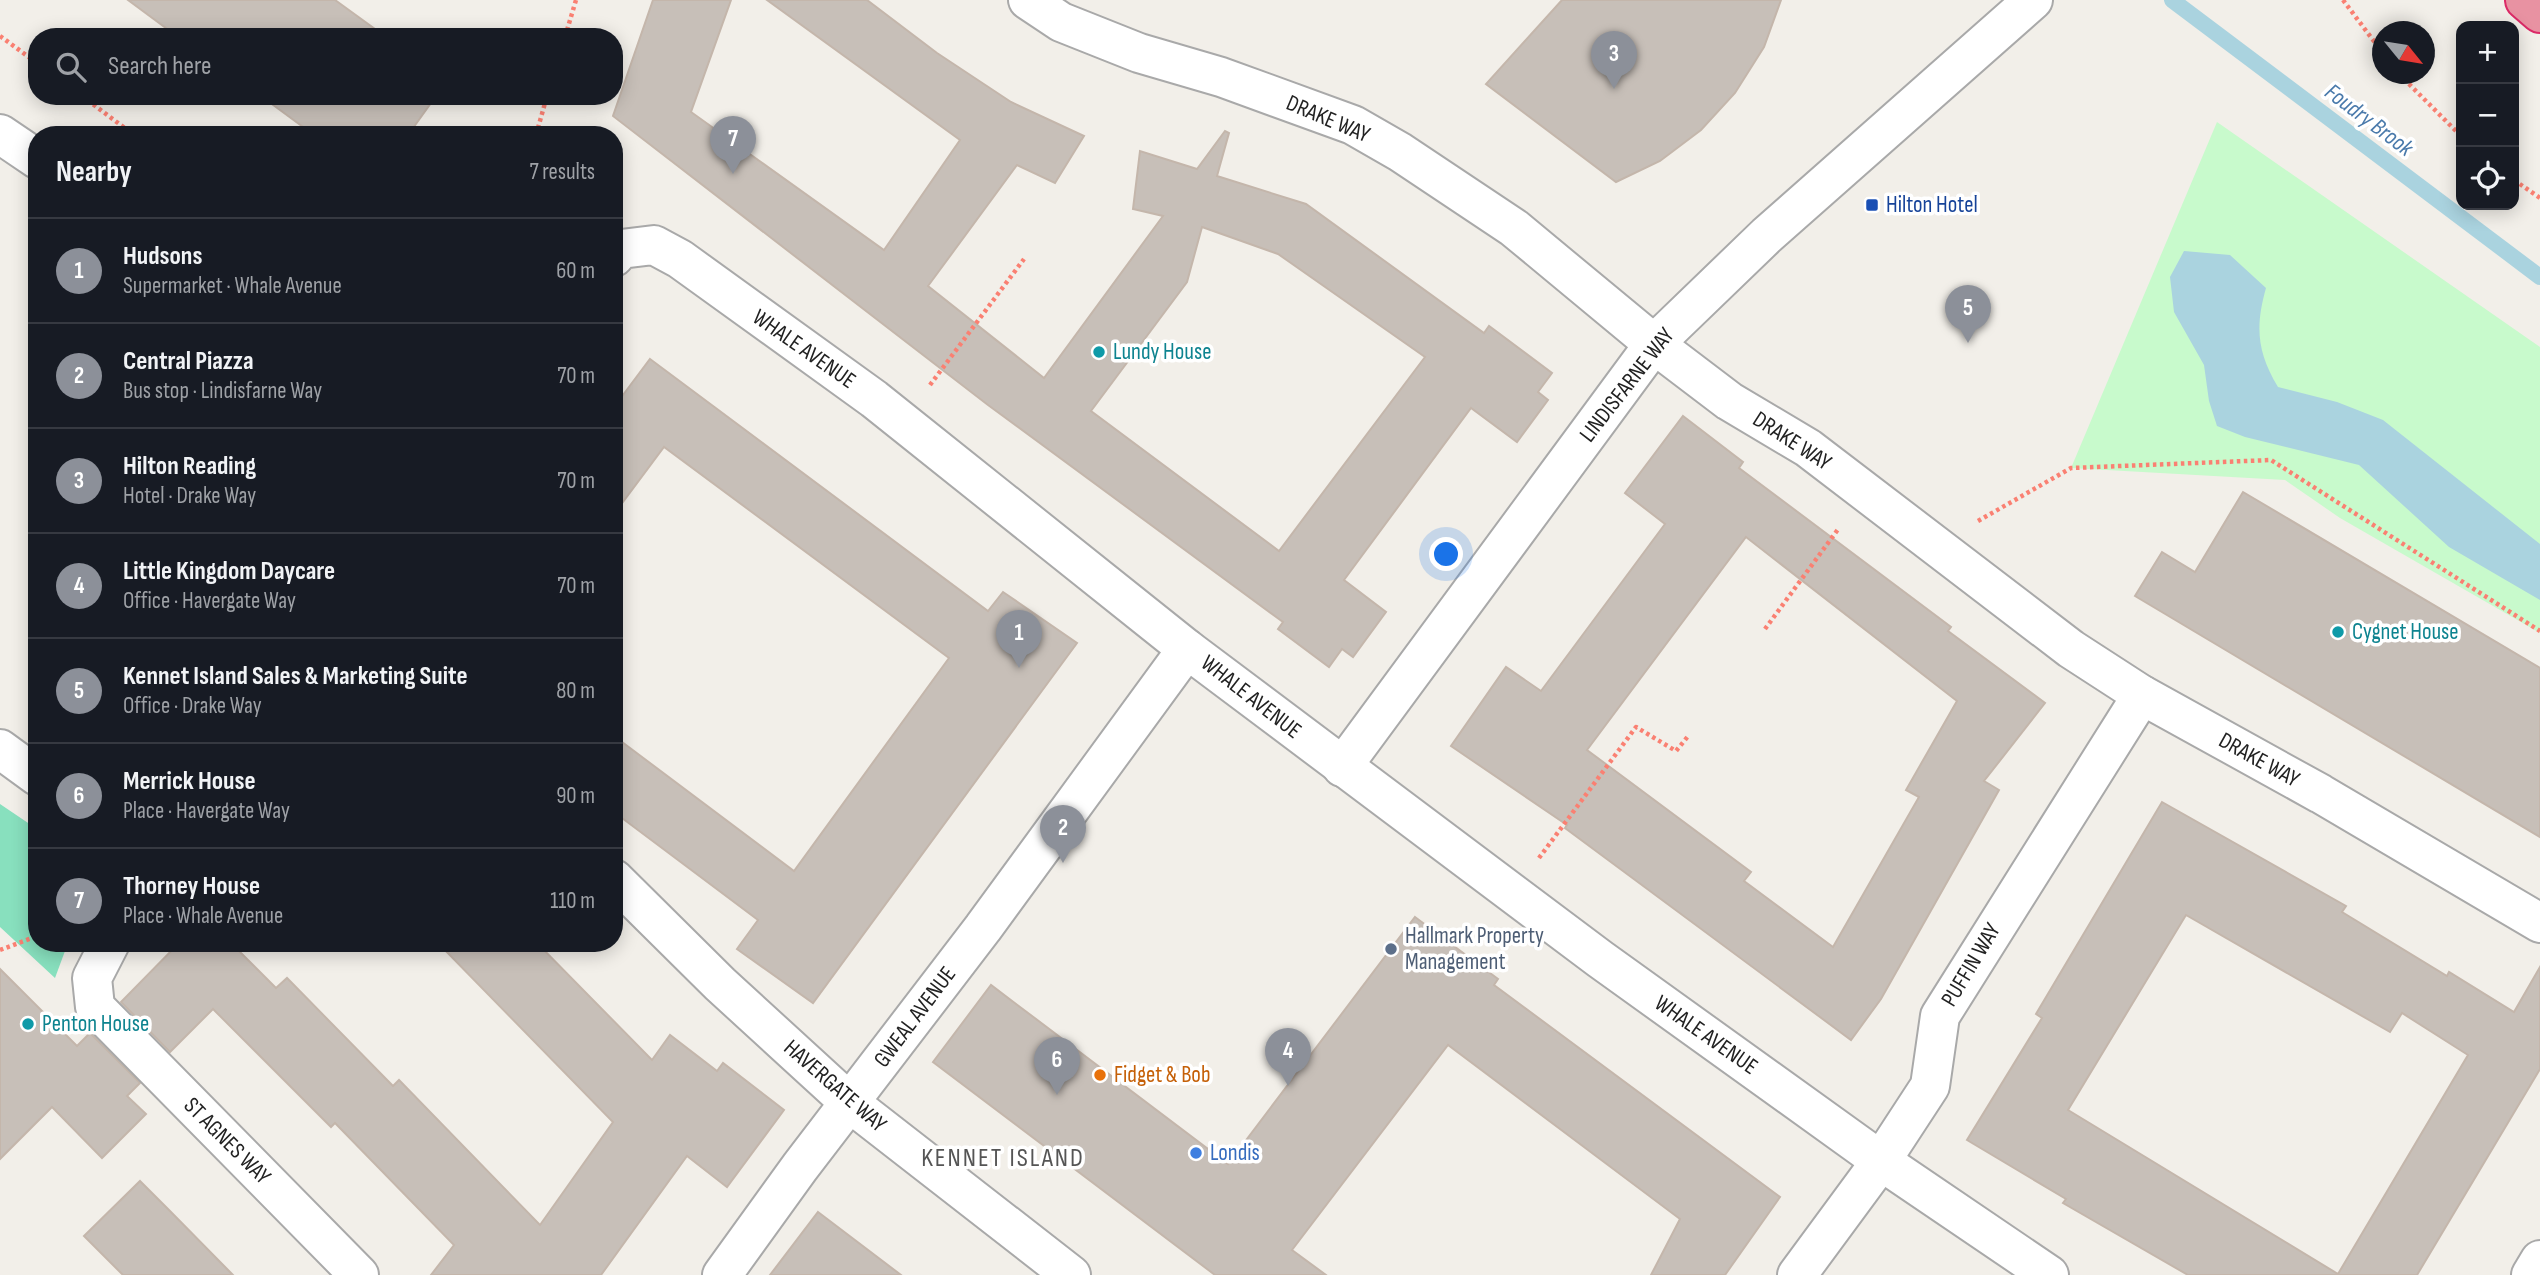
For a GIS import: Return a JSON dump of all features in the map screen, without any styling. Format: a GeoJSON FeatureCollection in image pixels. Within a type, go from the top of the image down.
{"type":"FeatureCollection","features":[{"type":"Feature","properties":{"kind":"highway"},"geometry":{"type":"LineString","coordinates":[[2525,0],[2540,13]]}},
{"type":"Feature","properties":{"kind":"street","name":"DRAKE WAY"},"geometry":{"type":"LineString","coordinates":[[1028,0],[1061,22],[1139,53],[1221,77],[1353,124],[1399,152],[1514,228],[1654,345],[1729,401],[1808,448],[2071,649],[2142,695],[2321,794],[2540,923]]}},
{"type":"Feature","properties":{"kind":"street","name":"LINDISFARNE WAY"},"geometry":{"type":"LineString","coordinates":[[1342,768],[1654,345],[1767,234],[2032,1]]}},
{"type":"Feature","properties":{"kind":"street"},"geometry":{"type":"LineString","coordinates":[[0,134],[28,153]]}},
{"type":"Feature","properties":{"kind":"street","name":"WHALE AVENUE"},"geometry":{"type":"LineString","coordinates":[[623,252],[654,245],[680,259],[903,422],[1342,768],[1600,959],[1881,1161],[2049,1275]]}},
{"type":"Feature","properties":{"kind":"street","name":"GWEAL AVENUE"},"geometry":{"type":"LineString","coordinates":[[722,1275],[983,928],[1188,649]]}},
{"type":"Feature","properties":{"kind":"street","name":"PUFFIN WAY"},"geometry":{"type":"LineString","coordinates":[[1797,1275],[1881,1161],[1930,1086],[1940,1016],[2142,695]]}},
{"type":"Feature","properties":{"kind":"street"},"geometry":{"type":"LineString","coordinates":[[0,749],[28,769]]}},
{"type":"Feature","properties":{"kind":"street","name":"HAVERGATE WAY"},"geometry":{"type":"LineString","coordinates":[[623,888],[720,984],[850,1103],[1071,1275]]}},
{"type":"Feature","properties":{"kind":"street","name":"ST AGNES WAY"},"geometry":{"type":"LineString","coordinates":[[105,952],[92,978],[95,1007],[359,1275]]}},
{"type":"Feature","properties":{"kind":"street"},"geometry":{"type":"LineString","coordinates":[[2531,1275],[2540,1260]]}},
{"type":"Feature","properties":{"kind":"path"},"geometry":{"type":"LineString","coordinates":[[568,28],[576,0]]}},
{"type":"Feature","properties":{"kind":"path"},"geometry":{"type":"LineString","coordinates":[[2343,0],[2372,38]]}},
{"type":"Feature","properties":{"kind":"path"},"geometry":{"type":"LineString","coordinates":[[0,36],[28,56]]}},
{"type":"Feature","properties":{"kind":"path"},"geometry":{"type":"LineString","coordinates":[[2409,84],[2456,131]]}},
{"type":"Feature","properties":{"kind":"path"},"geometry":{"type":"LineString","coordinates":[[94,105],[122,126]]}},
{"type":"Feature","properties":{"kind":"path"},"geometry":{"type":"LineString","coordinates":[[539,126],[544,105]]}},
{"type":"Feature","properties":{"kind":"path"},"geometry":{"type":"LineString","coordinates":[[2519,183],[2540,198]]}},
{"type":"Feature","properties":{"kind":"path"},"geometry":{"type":"LineString","coordinates":[[903,422],[1024,259]]}},
{"type":"Feature","properties":{"kind":"path"},"geometry":{"type":"LineString","coordinates":[[1936,546],[2071,468],[2271,460],[2540,631]]}},
{"type":"Feature","properties":{"kind":"path"},"geometry":{"type":"LineString","coordinates":[[1765,629],[1866,492]]}},
{"type":"Feature","properties":{"kind":"path"},"geometry":{"type":"LineString","coordinates":[[1513,892],[1636,727],[1676,751],[1689,735]]}},
{"type":"Feature","properties":{"kind":"path"},"geometry":{"type":"LineString","coordinates":[[0,950],[28,939]]}},
{"type":"Feature","properties":{"kind":"green space"},"geometry":{"type":"Polygon","coordinates":[[[2217,122],[2540,347],[2540,633],[2340,518],[2285,480],[2071,468],[2217,122]]]}},
{"type":"Feature","properties":{"kind":"green space"},"geometry":{"type":"Polygon","coordinates":[[[0,804],[28,823],[28,952],[65,952],[55,978],[0,927],[0,804]]]}},
{"type":"Feature","properties":{"kind":"water"},"geometry":{"type":"Polygon","coordinates":[[[2184,251],[2230,255],[2266,288],[2260,315],[2260,339],[2266,362],[2278,387],[2337,402],[2383,420],[2540,544],[2540,600],[2449,547],[2359,465],[2245,437],[2217,426],[2209,401],[2204,365],[2174,312],[2170,277],[2184,251]]]}},
{"type":"Feature","properties":{"kind":"building"},"geometry":{"type":"Polygon","coordinates":[[[128,0],[335,0],[374,28],[166,28],[128,0]]]}},
{"type":"Feature","properties":{"kind":"building"},"geometry":{"type":"Polygon","coordinates":[[[653,0],[731,0],[691,112],[884,250],[960,140],[767,0],[867,0],[937,53],[1011,102],[1084,136],[1055,183],[1017,165],[928,286],[1044,378],[1163,216],[1133,209],[1140,151],[1197,169],[1225,131],[1229,133],[1217,176],[1306,204],[1484,333],[1489,326],[1552,373],[1538,392],[1548,400],[1517,442],[1471,408],[1344,580],[1386,612],[1353,657],[1342,649],[1329,667],[1278,629],[1283,622],[988,405],[613,116],[617,105],[623,105],[623,87],[653,0]],[[1202,227],[1187,282],[1091,411],[1279,551],[1425,357],[1278,254],[1202,227]]]}},
{"type":"Feature","properties":{"kind":"building"},"geometry":{"type":"Polygon","coordinates":[[[1562,0],[1781,0],[1764,47],[1735,93],[1701,130],[1660,161],[1616,182],[1486,84],[1562,0]]]}},
{"type":"Feature","properties":{"kind":"building"},"geometry":{"type":"Polygon","coordinates":[[[273,105],[430,105],[414,126],[302,126],[273,105]]]}},
{"type":"Feature","properties":{"kind":"building"},"geometry":{"type":"Polygon","coordinates":[[[650,359],[988,611],[1003,592],[1077,643],[813,1003],[737,949],[758,920],[623,819],[623,743],[794,871],[949,658],[664,447],[623,502],[623,395],[650,359]]]}},
{"type":"Feature","properties":{"kind":"building"},"geometry":{"type":"Polygon","coordinates":[[[1683,416],[1743,462],[1739,468],[1951,627],[1948,631],[2045,703],[1984,781],[1999,790],[1881,999],[1851,1040],[1565,828],[1567,825],[1451,746],[1506,667],[1541,691],[1665,524],[1625,493],[1683,416]],[[1746,537],[1587,750],[1751,872],[1744,881],[1833,947],[1919,797],[1906,790],[1957,701],[1746,537]]]}},
{"type":"Feature","properties":{"kind":"building","name":"Cygnet House"},"geometry":{"type":"Polygon","coordinates":[[[2243,492],[2540,668],[2540,837],[2135,596],[2162,552],[2195,572],[2243,492]]]}},
{"type":"Feature","properties":{"kind":"building"},"geometry":{"type":"Polygon","coordinates":[[[2162,802],[2346,906],[2342,912],[2447,976],[2449,972],[2514,1012],[2540,967],[2540,1069],[2417,1275],[2188,1275],[2063,1203],[2066,1199],[1967,1140],[2042,1018],[2036,1014],[2162,802]],[[2186,915],[2068,1110],[2338,1274],[2468,1055],[2402,1013],[2390,1032],[2186,915]]]}},
{"type":"Feature","properties":{"kind":"building"},"geometry":{"type":"Polygon","coordinates":[[[1415,917],[1498,979],[1494,985],[1780,1197],[1725,1275],[1651,1275],[1680,1219],[1448,1045],[1292,1250],[1326,1275],[1215,1275],[933,1062],[991,985],[1228,1164],[1415,917]]]}},
{"type":"Feature","properties":{"kind":"building"},"geometry":{"type":"Polygon","coordinates":[[[170,952],[240,952],[276,988],[287,978],[393,1086],[399,1080],[540,1225],[613,1122],[447,952],[546,952],[652,1060],[670,1035],[717,1071],[723,1063],[784,1110],[727,1187],[687,1156],[601,1275],[431,1275],[454,1245],[335,1123],[331,1127],[213,1009],[170,1052],[121,1002],[170,952]]]}},
{"type":"Feature","properties":{"kind":"building","name":"Penton House"},"geometry":{"type":"Polygon","coordinates":[[[0,969],[77,1046],[90,1033],[140,1083],[127,1096],[146,1114],[102,1158],[52,1107],[0,1159],[0,969]]]}},
{"type":"Feature","properties":{"kind":"building"},"geometry":{"type":"Polygon","coordinates":[[[140,1181],[233,1275],[123,1275],[84,1236],[140,1181]]]}},
{"type":"Feature","properties":{"kind":"building"},"geometry":{"type":"Polygon","coordinates":[[[818,1212],[901,1275],[770,1275],[818,1212]]]}},
{"type":"Feature","properties":{"kind":"waterway","name":"Foudry Brook"},"geometry":{"type":"LineString","coordinates":[[2172,0],[2540,277]]}},
{"type":"Feature","properties":{"kind":"place","name":"Hilton Reading"},"geometry":{"type":"Point","coordinates":[1614,89]}},
{"type":"Feature","properties":{"kind":"place","name":"Thorney House"},"geometry":{"type":"Point","coordinates":[733,174]}},
{"type":"Feature","properties":{"kind":"place","name":"Hilton Hotel"},"geometry":{"type":"Point","coordinates":[1872,205]}},
{"type":"Feature","properties":{"kind":"place","name":"Kennet Island Sales & Marketing Suite"},"geometry":{"type":"Point","coordinates":[1968,343]}},
{"type":"Feature","properties":{"kind":"place","name":"Lundy House"},"geometry":{"type":"Point","coordinates":[1099,352]}},
{"type":"Feature","properties":{"kind":"place","name":"Cygnet House"},"geometry":{"type":"Point","coordinates":[2338,632]}},
{"type":"Feature","properties":{"kind":"place","name":"Hudsons"},"geometry":{"type":"Point","coordinates":[1019,668]}},
{"type":"Feature","properties":{"kind":"place","name":"Central Piazza"},"geometry":{"type":"Point","coordinates":[1063,863]}},
{"type":"Feature","properties":{"kind":"place","name":"Hallmark Property Management"},"geometry":{"type":"Point","coordinates":[1391,949]}},
{"type":"Feature","properties":{"kind":"place","name":"Penton House"},"geometry":{"type":"Point","coordinates":[28,1024]}},
{"type":"Feature","properties":{"kind":"place","name":"Fidget & Bob"},"geometry":{"type":"Point","coordinates":[1100,1075]}},
{"type":"Feature","properties":{"kind":"place","name":"Little Kingdom Daycare"},"geometry":{"type":"Point","coordinates":[1288,1086]}},
{"type":"Feature","properties":{"kind":"place","name":"Merrick House"},"geometry":{"type":"Point","coordinates":[1057,1095]}},
{"type":"Feature","properties":{"kind":"place","name":"Londis"},"geometry":{"type":"Point","coordinates":[1196,1153]}},
{"type":"Feature","properties":{"kind":"district","name":"KENNET ISLAND"},"geometry":{"type":"Point","coordinates":[1003,1158]}}]}
